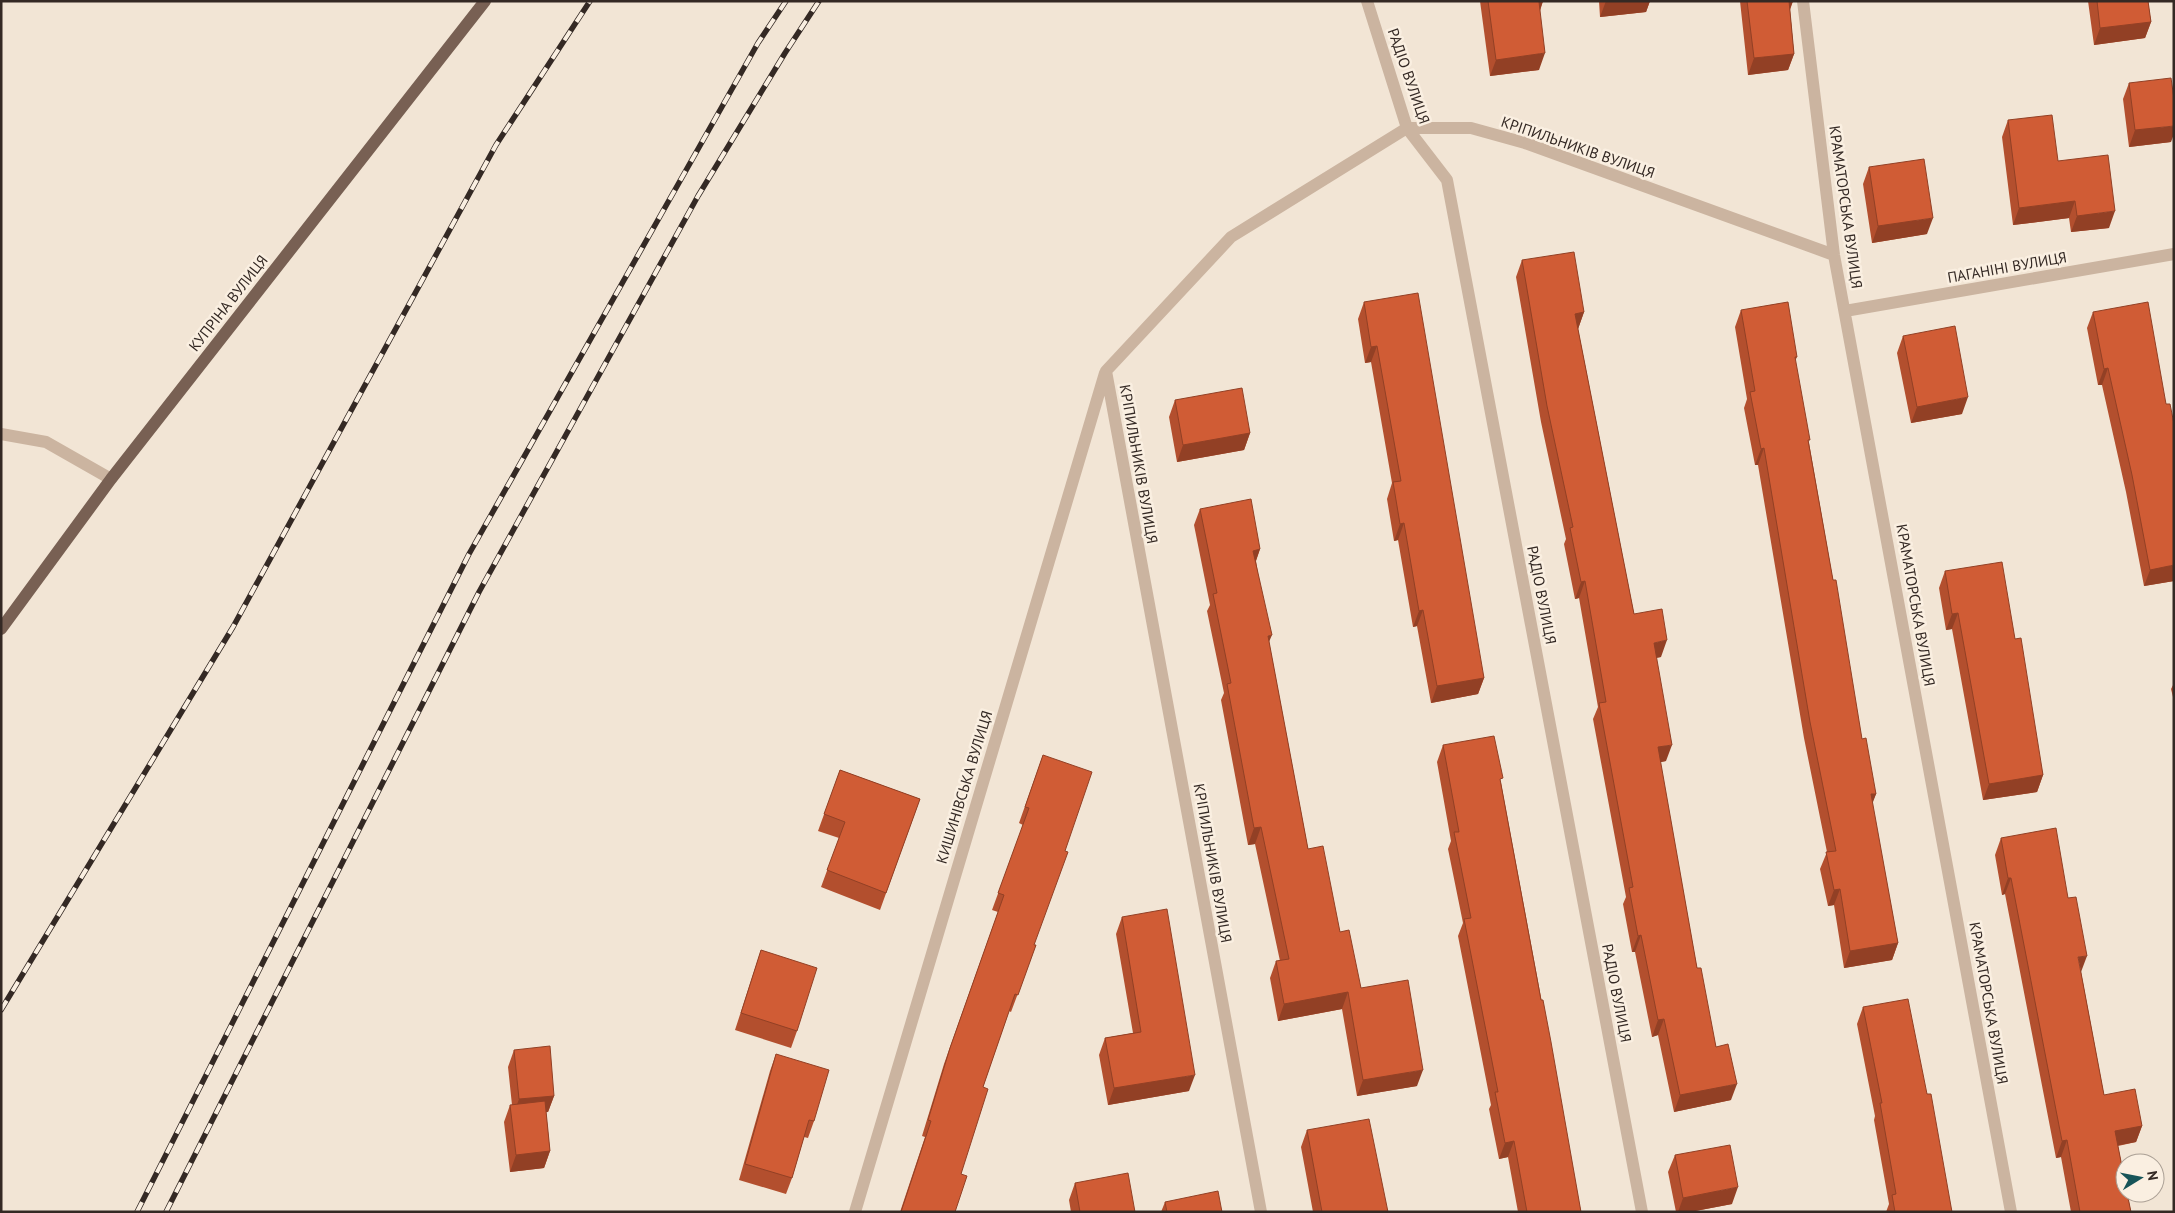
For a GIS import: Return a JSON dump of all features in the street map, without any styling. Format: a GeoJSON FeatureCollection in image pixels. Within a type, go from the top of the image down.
{"type":"FeatureCollection","features":[{"type":"Feature","properties":{"kind":"main road","name":"КУПРІНА ВУЛИЦЯ"},"geometry":{"type":"LineString","coordinates":[[1,629],[111,479],[485,1]]}},
{"type":"Feature","properties":{"kind":"street","name":"РАДІО ВУЛИЦЯ"},"geometry":{"type":"LineString","coordinates":[[1367,1],[1407,128],[1447,180],[1642,1212]]}},
{"type":"Feature","properties":{"kind":"street","name":"КРАМАТОРСЬКА ВУЛИЦЯ"},"geometry":{"type":"LineString","coordinates":[[1803,1],[1834,255],[2011,1212]]}},
{"type":"Feature","properties":{"kind":"street","name":"КРІПИЛЬНИКІВ ВУЛИЦЯ"},"geometry":{"type":"LineString","coordinates":[[1261,1212],[1106,371],[1231,237],[1407,128],[1471,128],[1525,142],[1834,255]]}},
{"type":"Feature","properties":{"kind":"street","name":"ПАГАНІНІ ВУЛИЦЯ"},"geometry":{"type":"LineString","coordinates":[[1845,311],[2174,254]]}},
{"type":"Feature","properties":{"kind":"street","name":"КИШИНІВСЬКА ВУЛИЦЯ"},"geometry":{"type":"LineString","coordinates":[[854,1212],[1106,371]]}},
{"type":"Feature","properties":{"kind":"street"},"geometry":{"type":"LineString","coordinates":[[1,434],[46,442],[111,479]]}},
{"type":"Feature","properties":{"kind":"building"},"geometry":{"type":"Polygon","coordinates":[[[1488,1],[1542,1],[1539,2],[1545,53],[1496,60],[1488,1]]]}},
{"type":"Feature","properties":{"kind":"building"},"geometry":{"type":"Polygon","coordinates":[[[1747,1],[1789,1],[1794,54],[1754,58],[1747,1]]]}},
{"type":"Feature","properties":{"kind":"building"},"geometry":{"type":"Polygon","coordinates":[[[2097,1],[2148,1],[2151,22],[2100,28],[2097,1]]]}},
{"type":"Feature","properties":{"kind":"building"},"geometry":{"type":"Polygon","coordinates":[[[2171,78],[2174,99],[2174,126],[2135,130],[2129,83],[2171,78]]]}},
{"type":"Feature","properties":{"kind":"building"},"geometry":{"type":"Polygon","coordinates":[[[2052,115],[2058,161],[2108,155],[2115,211],[2077,216],[2075,201],[2019,208],[2008,120],[2052,115]]]}},
{"type":"Feature","properties":{"kind":"building"},"geometry":{"type":"Polygon","coordinates":[[[1924,159],[1933,218],[1878,226],[1869,167],[1924,159]]]}},
{"type":"Feature","properties":{"kind":"building"},"geometry":{"type":"Polygon","coordinates":[[[1574,252],[1584,312],[1575,314],[1634,614],[1662,609],[1667,640],[1654,643],[1672,745],[1658,747],[1697,968],[1701,968],[1716,1047],[1728,1044],[1737,1084],[1680,1095],[1664,1019],[1658,1020],[1641,935],[1638,936],[1629,888],[1633,887],[1599,703],[1606,702],[1585,581],[1581,582],[1570,528],[1573,527],[1547,406],[1522,260],[1574,252]]]}},
{"type":"Feature","properties":{"kind":"building"},"geometry":{"type":"Polygon","coordinates":[[[1418,293],[1484,678],[1437,686],[1423,610],[1419,611],[1404,523],[1400,524],[1393,482],[1401,481],[1377,346],[1371,347],[1364,302],[1418,293]]]}},
{"type":"Feature","properties":{"kind":"building"},"geometry":{"type":"Polygon","coordinates":[[[1788,302],[1797,357],[1795,357],[1810,440],[1808,440],[1833,580],[1836,580],[1862,739],[1866,738],[1876,794],[1871,794],[1898,943],[1850,951],[1840,889],[1834,890],[1826,852],[1836,851],[1810,722],[1764,448],[1761,449],[1750,392],[1755,391],[1741,310],[1788,302]]]}},
{"type":"Feature","properties":{"kind":"building"},"geometry":{"type":"Polygon","coordinates":[[[2148,302],[2166,404],[2170,404],[2174,424],[2174,565],[2150,570],[2132,475],[2108,368],[2104,369],[2093,312],[2148,302]]]}},
{"type":"Feature","properties":{"kind":"building"},"geometry":{"type":"Polygon","coordinates":[[[1955,326],[1968,397],[1917,407],[1903,336],[1955,326]]]}},
{"type":"Feature","properties":{"kind":"building"},"geometry":{"type":"Polygon","coordinates":[[[1242,388],[1250,433],[1183,445],[1175,400],[1242,388]]]}},
{"type":"Feature","properties":{"kind":"building"},"geometry":{"type":"Polygon","coordinates":[[[1251,499],[1260,549],[1253,551],[1272,635],[1268,636],[1308,849],[1323,846],[1340,932],[1349,930],[1361,988],[1408,980],[1423,1070],[1363,1080],[1348,992],[1284,1004],[1276,961],[1289,959],[1261,827],[1254,828],[1227,684],[1231,683],[1213,594],[1217,593],[1200,509],[1251,499]]]}},
{"type":"Feature","properties":{"kind":"building"},"geometry":{"type":"Polygon","coordinates":[[[2002,562],[2015,639],[2021,638],[2043,775],[1989,784],[1958,613],[1952,614],[1945,571],[2002,562]]]}},
{"type":"Feature","properties":{"kind":"building"},"geometry":{"type":"Polygon","coordinates":[[[1494,736],[1503,778],[1500,779],[1541,1000],[1543,1000],[1551,1042],[1581,1212],[1527,1212],[1514,1141],[1505,1143],[1495,1092],[1498,1092],[1464,919],[1471,918],[1454,832],[1459,832],[1443,745],[1494,736]]]}},
{"type":"Feature","properties":{"kind":"building"},"geometry":{"type":"Polygon","coordinates":[[[1043,755],[1092,772],[1065,851],[1068,852],[1018,995],[1015,994],[983,1087],[988,1089],[961,1174],[967,1176],[955,1212],[901,1212],[931,1121],[928,1120],[950,1048],[1004,895],[998,893],[1029,808],[1025,807],[1043,755]]]}},
{"type":"Feature","properties":{"kind":"building"},"geometry":{"type":"Polygon","coordinates":[[[840,770],[920,799],[886,893],[827,870],[845,822],[824,814],[840,770]]]}},
{"type":"Feature","properties":{"kind":"building"},"geometry":{"type":"Polygon","coordinates":[[[2056,828],[2068,898],[2076,897],[2087,956],[2078,957],[2104,1095],[2135,1089],[2142,1126],[2115,1131],[2119,1153],[2115,1153],[2115,1203],[2129,1203],[2131,1212],[2080,1212],[2067,1140],[2062,1141],[2011,878],[2008,878],[2001,838],[2056,828]]]}},
{"type":"Feature","properties":{"kind":"building"},"geometry":{"type":"Polygon","coordinates":[[[1167,909],[1195,1075],[1114,1088],[1105,1038],[1141,1032],[1122,917],[1167,909]]]}},
{"type":"Feature","properties":{"kind":"building"},"geometry":{"type":"Polygon","coordinates":[[[761,950],[817,968],[797,1031],[741,1013],[761,950]]]}},
{"type":"Feature","properties":{"kind":"building"},"geometry":{"type":"Polygon","coordinates":[[[1908,999],[1927,1094],[1931,1094],[1952,1212],[1895,1212],[1892,1195],[1896,1194],[1880,1103],[1882,1103],[1863,1007],[1908,999]]]}},
{"type":"Feature","properties":{"kind":"building"},"geometry":{"type":"Polygon","coordinates":[[[550,1046],[554,1096],[519,1099],[514,1050],[550,1046]]]}},
{"type":"Feature","properties":{"kind":"building"},"geometry":{"type":"Polygon","coordinates":[[[776,1054],[829,1070],[814,1121],[809,1120],[792,1178],[745,1164],[776,1054]]]}},
{"type":"Feature","properties":{"kind":"building"},"geometry":{"type":"Polygon","coordinates":[[[545,1101],[550,1151],[516,1155],[510,1105],[545,1101]]]}},
{"type":"Feature","properties":{"kind":"building"},"geometry":{"type":"Polygon","coordinates":[[[1369,1119],[1388,1212],[1322,1212],[1307,1130],[1369,1119]]]}},
{"type":"Feature","properties":{"kind":"building"},"geometry":{"type":"Polygon","coordinates":[[[1730,1145],[1738,1187],[1683,1198],[1675,1155],[1730,1145]]]}},
{"type":"Feature","properties":{"kind":"building"},"geometry":{"type":"Polygon","coordinates":[[[1128,1173],[1135,1212],[1080,1212],[1075,1183],[1128,1173]]]}},
{"type":"Feature","properties":{"kind":"building"},"geometry":{"type":"Polygon","coordinates":[[[1218,1191],[1222,1212],[1167,1212],[1165,1202],[1218,1191]]]}},
{"type":"Feature","properties":{"kind":"railway"},"geometry":{"type":"LineString","coordinates":[[1,1010],[233,627],[496,145],[590,1]]}},
{"type":"Feature","properties":{"kind":"railway"},"geometry":{"type":"LineString","coordinates":[[137,1212],[469,554],[758,43],[786,1]]}},
{"type":"Feature","properties":{"kind":"railway"},"geometry":{"type":"LineString","coordinates":[[166,1212],[479,592],[698,196],[819,1]]}}]}
